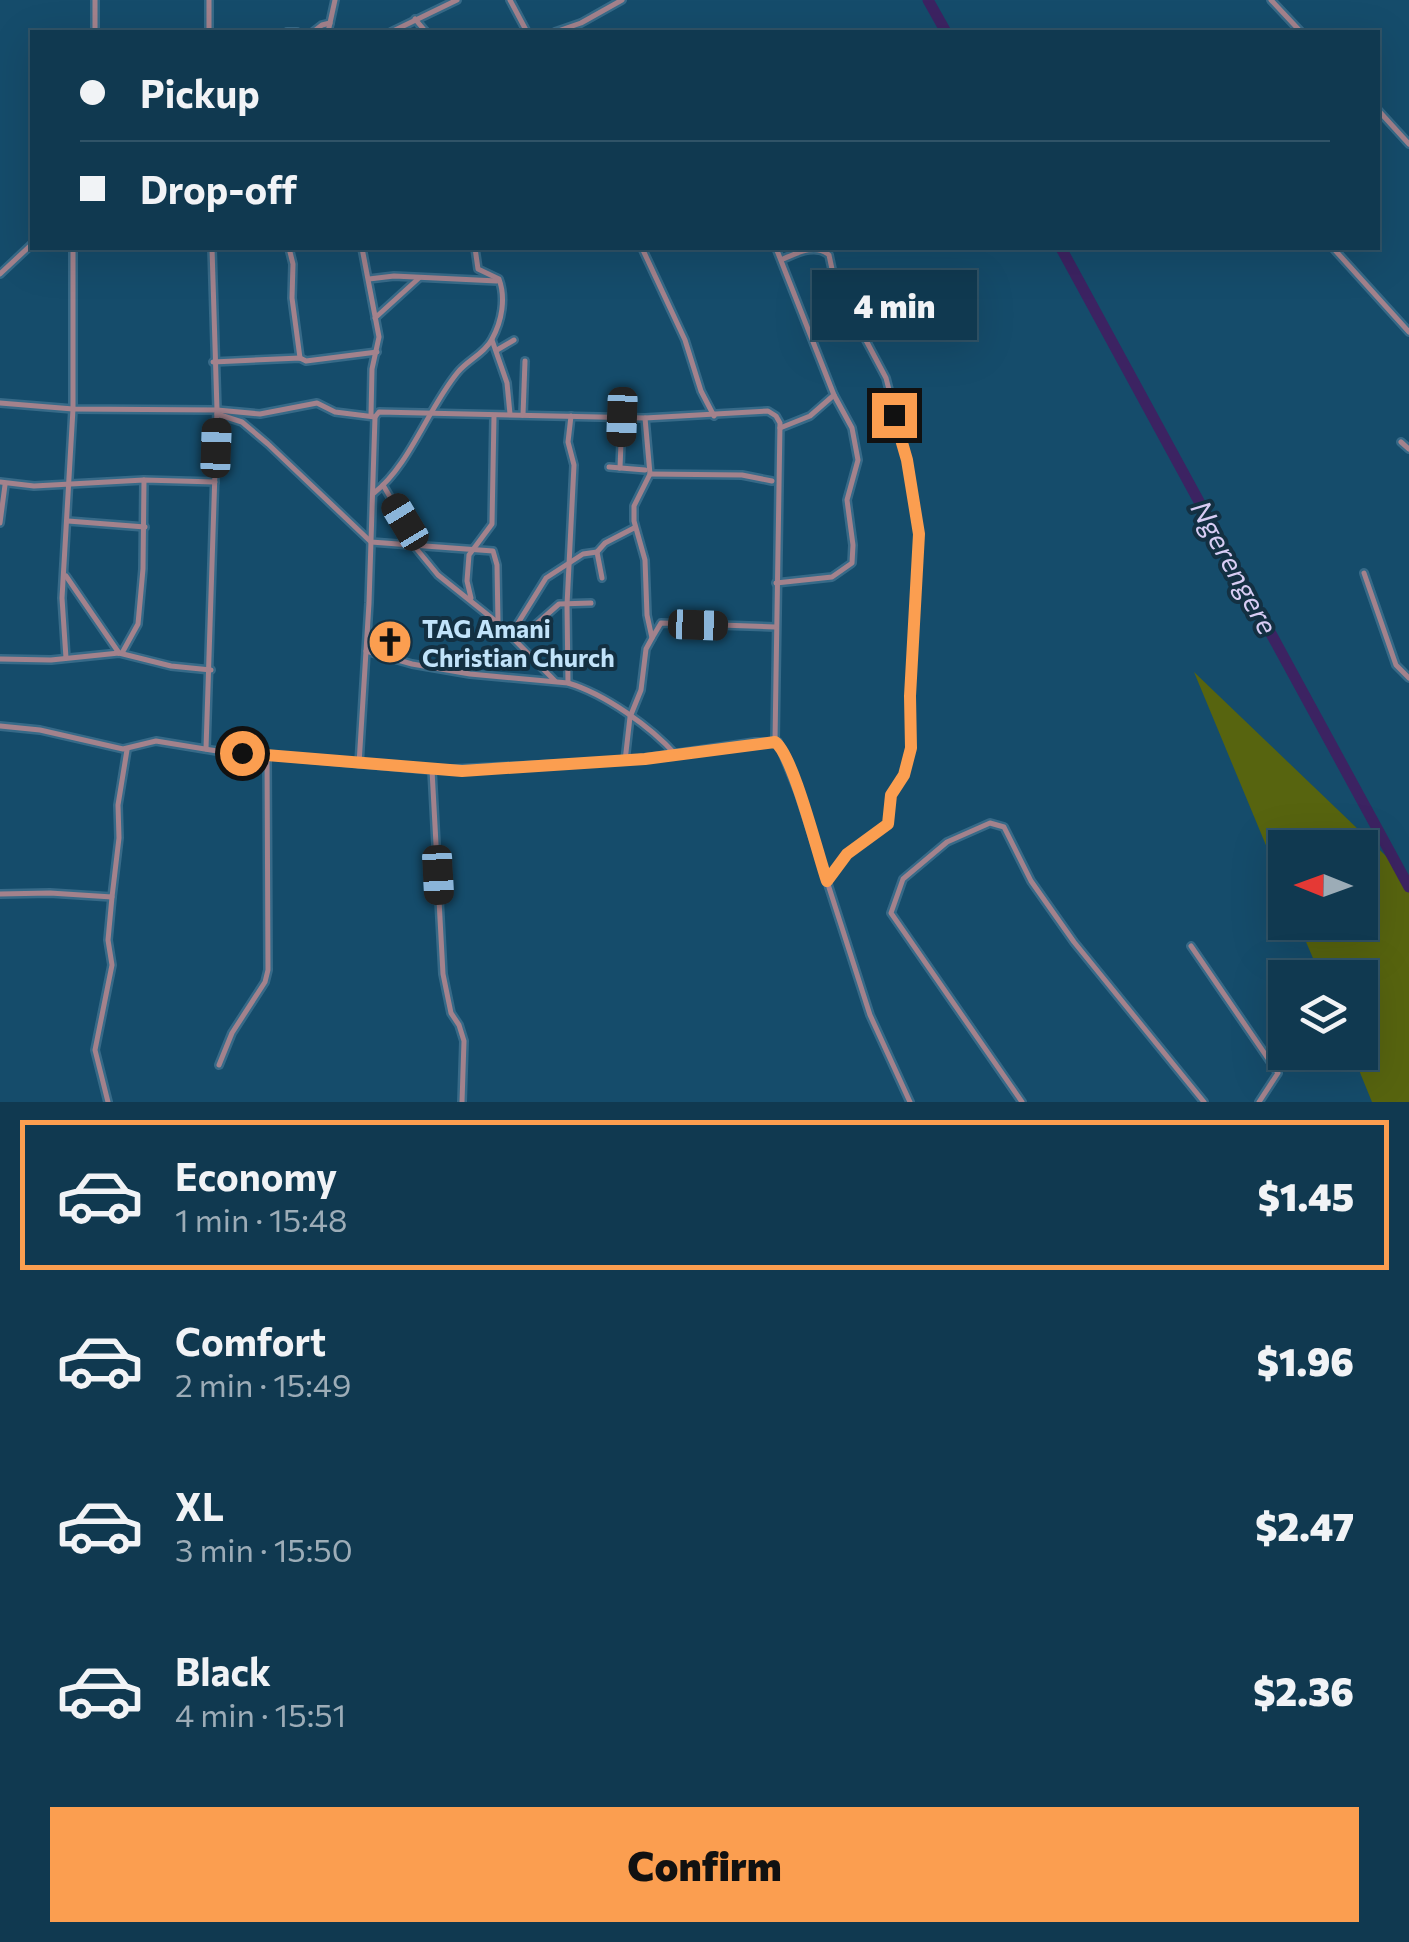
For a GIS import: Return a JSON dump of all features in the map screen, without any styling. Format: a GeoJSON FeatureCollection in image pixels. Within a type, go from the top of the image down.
{"type":"FeatureCollection","features":[{"type":"Feature","properties":{"kind":"street"},"geometry":{"type":"LineString","coordinates":[[95,0],[95,30]]}},
{"type":"Feature","properties":{"kind":"street"},"geometry":{"type":"LineString","coordinates":[[209,0],[209,30]]}},
{"type":"Feature","properties":{"kind":"street"},"geometry":{"type":"LineString","coordinates":[[328,30],[335,0]]}},
{"type":"Feature","properties":{"kind":"street"},"geometry":{"type":"LineString","coordinates":[[396,30],[457,0]]}},
{"type":"Feature","properties":{"kind":"street"},"geometry":{"type":"LineString","coordinates":[[510,0],[526,30]]}},
{"type":"Feature","properties":{"kind":"street"},"geometry":{"type":"LineString","coordinates":[[562,30],[582,24],[622,0]]}},
{"type":"Feature","properties":{"kind":"street"},"geometry":{"type":"LineString","coordinates":[[1271,0],[1299,30]]}},
{"type":"Feature","properties":{"kind":"street"},"geometry":{"type":"LineString","coordinates":[[416,19],[424,30]]}},
{"type":"Feature","properties":{"kind":"street"},"geometry":{"type":"LineString","coordinates":[[316,30],[330,23]]}},
{"type":"Feature","properties":{"kind":"street"},"geometry":{"type":"LineString","coordinates":[[1380,112],[1409,144]]}},
{"type":"Feature","properties":{"kind":"street"},"geometry":{"type":"LineString","coordinates":[[0,274],[30,246]]}},
{"type":"Feature","properties":{"kind":"street"},"geometry":{"type":"LineString","coordinates":[[66,658],[62,604],[72,409],[73,250]]}},
{"type":"Feature","properties":{"kind":"street"},"geometry":{"type":"LineString","coordinates":[[206,749],[217,412],[212,250]]}},
{"type":"Feature","properties":{"kind":"street"},"geometry":{"type":"LineString","coordinates":[[290,250],[300,358]]}},
{"type":"Feature","properties":{"kind":"street"},"geometry":{"type":"LineString","coordinates":[[359,764],[374,493],[372,369],[379,337],[362,250]]}},
{"type":"Feature","properties":{"kind":"street"},"geometry":{"type":"LineString","coordinates":[[474,250],[478,270],[500,282]]}},
{"type":"Feature","properties":{"kind":"street"},"geometry":{"type":"LineString","coordinates":[[643,250],[680,327],[701,391],[714,416]]}},
{"type":"Feature","properties":{"kind":"street"},"geometry":{"type":"LineString","coordinates":[[776,583],[832,577],[852,564],[847,500],[858,460],[852,428],[834,395],[777,250]]}},
{"type":"Feature","properties":{"kind":"street"},"geometry":{"type":"LineString","coordinates":[[783,258],[810,250]]}},
{"type":"Feature","properties":{"kind":"street"},"geometry":{"type":"LineString","coordinates":[[823,250],[829,255],[839,302],[861,331],[886,378],[907,460],[919,534],[911,748],[907,764],[891,795],[888,824],[847,854],[827,881]]}},
{"type":"Feature","properties":{"kind":"street"},"geometry":{"type":"LineString","coordinates":[[1335,250],[1409,332]]}},
{"type":"Feature","properties":{"kind":"street"},"geometry":{"type":"LineString","coordinates":[[369,278],[500,282]]}},
{"type":"Feature","properties":{"kind":"street"},"geometry":{"type":"LineString","coordinates":[[375,318],[420,278]]}},
{"type":"Feature","properties":{"kind":"street"},"geometry":{"type":"LineString","coordinates":[[374,493],[401,464],[460,370],[492,340],[502,308],[500,282]]}},
{"type":"Feature","properties":{"kind":"street"},"geometry":{"type":"LineString","coordinates":[[492,340],[507,383],[510,414]]}},
{"type":"Feature","properties":{"kind":"street"},"geometry":{"type":"LineString","coordinates":[[496,350],[514,340]]}},
{"type":"Feature","properties":{"kind":"street"},"geometry":{"type":"LineString","coordinates":[[214,362],[300,358],[306,361],[377,352]]}},
{"type":"Feature","properties":{"kind":"street"},"geometry":{"type":"LineString","coordinates":[[524,415],[526,360]]}},
{"type":"Feature","properties":{"kind":"street"},"geometry":{"type":"LineString","coordinates":[[780,428],[810,416],[834,395]]}},
{"type":"Feature","properties":{"kind":"street"},"geometry":{"type":"LineString","coordinates":[[0,403],[260,414],[317,403],[335,412],[373,416],[379,412],[644,418],[762,410],[776,416],[780,428],[775,742]]}},
{"type":"Feature","properties":{"kind":"street"},"geometry":{"type":"LineString","coordinates":[[217,412],[242,422],[371,542],[493,550],[497,564],[498,623]]}},
{"type":"Feature","properties":{"kind":"street"},"geometry":{"type":"LineString","coordinates":[[472,601],[467,581],[472,548],[492,524],[494,416]]}},
{"type":"Feature","properties":{"kind":"street"},"geometry":{"type":"LineString","coordinates":[[568,683],[574,465],[568,442],[572,416]]}},
{"type":"Feature","properties":{"kind":"street"},"geometry":{"type":"LineString","coordinates":[[620,468],[622,417]]}},
{"type":"Feature","properties":{"kind":"street"},"geometry":{"type":"LineString","coordinates":[[644,418],[648,472],[634,506],[645,560],[652,638]]}},
{"type":"Feature","properties":{"kind":"street"},"geometry":{"type":"LineString","coordinates":[[1401,442],[1409,449]]}},
{"type":"Feature","properties":{"kind":"street"},"geometry":{"type":"LineString","coordinates":[[609,467],[742,475],[772,482]]}},
{"type":"Feature","properties":{"kind":"street"},"geometry":{"type":"LineString","coordinates":[[120,654],[138,624],[144,480]]}},
{"type":"Feature","properties":{"kind":"street"},"geometry":{"type":"LineString","coordinates":[[0,523],[2,484],[215,482]]}},
{"type":"Feature","properties":{"kind":"street"},"geometry":{"type":"LineString","coordinates":[[383,485],[416,547],[438,575],[498,623],[558,682]]}},
{"type":"Feature","properties":{"kind":"street"},"geometry":{"type":"LineString","coordinates":[[67,521],[145,527]]}},
{"type":"Feature","properties":{"kind":"street"},"geometry":{"type":"LineString","coordinates":[[510,636],[546,578],[583,554],[597,552],[605,543],[636,528]]}},
{"type":"Feature","properties":{"kind":"street"},"geometry":{"type":"LineString","coordinates":[[597,552],[602,578]]}},
{"type":"Feature","properties":{"kind":"street"},"geometry":{"type":"LineString","coordinates":[[1364,573],[1396,666],[1409,678]]}},
{"type":"Feature","properties":{"kind":"street"},"geometry":{"type":"LineString","coordinates":[[66,576],[120,654]]}},
{"type":"Feature","properties":{"kind":"street"},"geometry":{"type":"LineString","coordinates":[[510,636],[534,626],[559,604],[592,603]]}},
{"type":"Feature","properties":{"kind":"street"},"geometry":{"type":"LineString","coordinates":[[625,760],[646,649],[662,623],[775,627]]}},
{"type":"Feature","properties":{"kind":"street"},"geometry":{"type":"LineString","coordinates":[[366,651],[432,667],[568,683],[591,690],[663,740],[676,755]]}},
{"type":"Feature","properties":{"kind":"street"},"geometry":{"type":"LineString","coordinates":[[0,660],[120,654],[210,670]]}},
{"type":"Feature","properties":{"kind":"street"},"geometry":{"type":"LineString","coordinates":[[0,726],[40,730],[126,750],[151,741],[432,770],[625,760],[775,742],[781,746],[789,767],[870,1016],[910,1102]]}},
{"type":"Feature","properties":{"kind":"street"},"geometry":{"type":"LineString","coordinates":[[108,1102],[95,1050],[112,965],[108,940],[126,750]]}},
{"type":"Feature","properties":{"kind":"street"},"geometry":{"type":"LineString","coordinates":[[219,1066],[232,1033],[265,982],[268,970],[267,755]]}},
{"type":"Feature","properties":{"kind":"street"},"geometry":{"type":"LineString","coordinates":[[432,770],[443,974],[451,1013],[464,1042],[462,1102]]}},
{"type":"Feature","properties":{"kind":"street"},"geometry":{"type":"LineString","coordinates":[[1022,1102],[891,913],[903,879],[947,842],[990,823],[1004,827],[1031,882],[1074,942],[1204,1102]]}},
{"type":"Feature","properties":{"kind":"street"},"geometry":{"type":"LineString","coordinates":[[0,894],[112,897]]}},
{"type":"Feature","properties":{"kind":"street"},"geometry":{"type":"LineString","coordinates":[[1191,946],[1278,1072],[1259,1102]]}},
{"type":"Feature","properties":{"kind":"green space"},"geometry":{"type":"Polygon","coordinates":[[[1194,672],[1359,830],[1268,830],[1268,850],[1194,672]]]}},
{"type":"Feature","properties":{"kind":"green space"},"geometry":{"type":"Polygon","coordinates":[[[1378,848],[1409,878],[1409,1102],[1372,1102],[1359,1070],[1378,1070],[1378,960],[1314,960],[1305,940],[1378,940],[1378,848]]]}},
{"type":"Feature","properties":{"kind":"waterway","name":"Ngerengere"},"geometry":{"type":"LineString","coordinates":[[928,0],[945,30]]}},
{"type":"Feature","properties":{"kind":"waterway","name":"Ngerengere"},"geometry":{"type":"LineString","coordinates":[[1062,250],[1409,887]]}},
{"type":"Feature","properties":{"kind":"place","name":"TAG Amani Christian Church"},"geometry":{"type":"Point","coordinates":[390,642]}},
{"type":"Feature","properties":{"kind":"route"},"geometry":{"type":"LineString","coordinates":[[242,753],[462,771],[645,759],[778,742],[827,881],[847,854],[888,824],[891,795],[904,775],[911,748],[919,534],[907,460],[894,415]]}}]}
